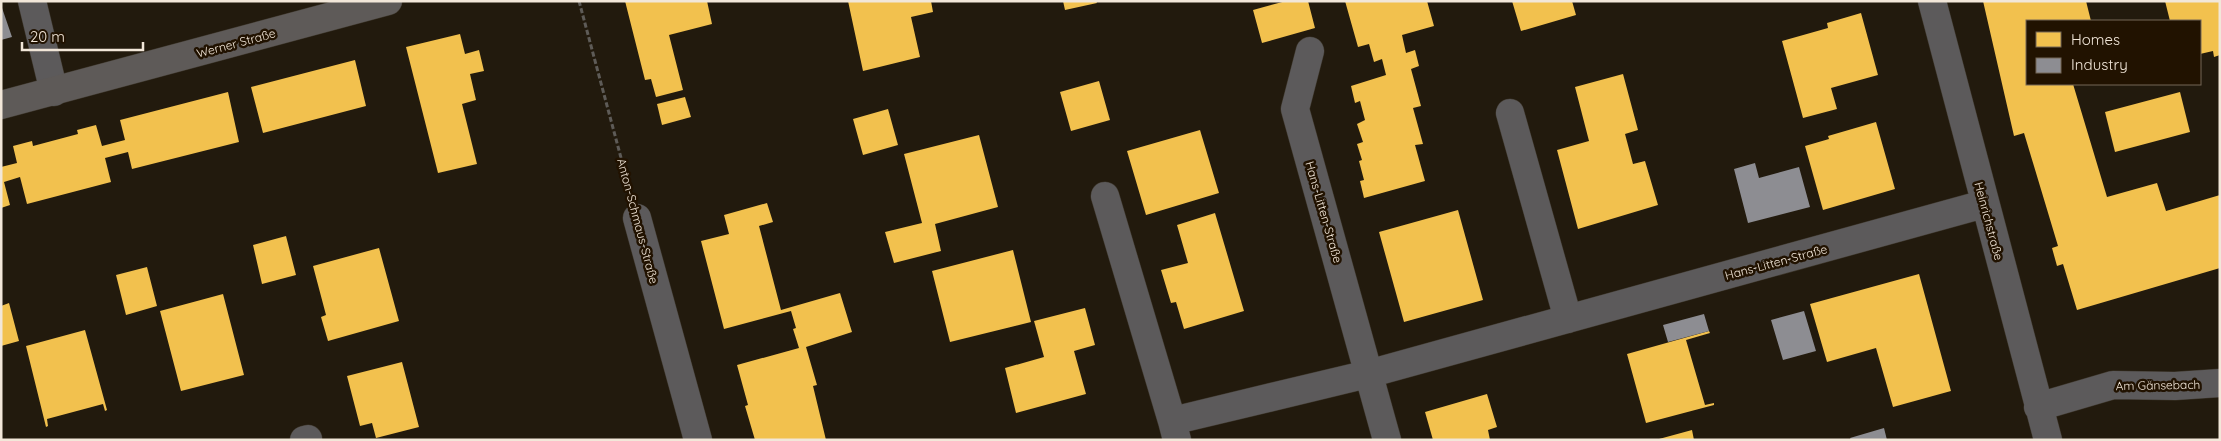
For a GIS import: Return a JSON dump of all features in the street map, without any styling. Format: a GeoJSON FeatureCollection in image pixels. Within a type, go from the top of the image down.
{"type":"FeatureCollection","features":[{"type":"Feature","properties":{"kind":"main road","name":"Werner Straße"},"geometry":{"type":"LineString","coordinates":[[1,105],[388,1]]}},
{"type":"Feature","properties":{"kind":"street"},"geometry":{"type":"LineString","coordinates":[[32,1],[54,92]]}},
{"type":"Feature","properties":{"kind":"street","name":"Heinrichstraße"},"geometry":{"type":"LineString","coordinates":[[1932,1],[1984,204],[2048,440]]}},
{"type":"Feature","properties":{"kind":"street","name":"Hans-Litten-Straße"},"geometry":{"type":"LineString","coordinates":[[1310,51],[1295,109],[1387,440]]}},
{"type":"Feature","properties":{"kind":"street"},"geometry":{"type":"LineString","coordinates":[[1510,112],[1568,319]]}},
{"type":"Feature","properties":{"kind":"street","name":"Hans-Litten-Straße"},"geometry":{"type":"LineString","coordinates":[[1105,196],[1174,430],[1368,374],[1984,204]]}},
{"type":"Feature","properties":{"kind":"street","name":"Anton-Schmaus-Straße"},"geometry":{"type":"LineString","coordinates":[[637,218],[698,440]]}},
{"type":"Feature","properties":{"kind":"street","name":"Am Gänsebach"},"geometry":{"type":"LineString","coordinates":[[2038,407],[2113,385],[2175,386],[2220,383]]}},
{"type":"Feature","properties":{"kind":"path","name":"Anton-Schmaus-Straße"},"geometry":{"type":"LineString","coordinates":[[579,1],[637,218]]}},
{"type":"Feature","properties":{"kind":"building: Homes"},"geometry":{"type":"Polygon","coordinates":[[[625,1],[707,1],[712,24],[669,35],[683,90],[656,97],[651,79],[645,80],[625,1]]]}},
{"type":"Feature","properties":{"kind":"building: Homes"},"geometry":{"type":"Polygon","coordinates":[[[848,1],[931,1],[933,12],[911,17],[920,57],[863,71],[848,1]]]}},
{"type":"Feature","properties":{"kind":"building: Homes"},"geometry":{"type":"Polygon","coordinates":[[[1063,1],[1096,1],[1097,3],[1065,10],[1063,1]]]}},
{"type":"Feature","properties":{"kind":"building: Homes"},"geometry":{"type":"Polygon","coordinates":[[[1286,1],[1308,1],[1315,28],[1262,43],[1253,10],[1286,1]]]}},
{"type":"Feature","properties":{"kind":"building: Homes"},"geometry":{"type":"Polygon","coordinates":[[[1345,1],[1427,1],[1434,26],[1402,35],[1406,53],[1415,50],[1419,66],[1411,69],[1421,106],[1413,108],[1423,144],[1415,145],[1425,181],[1364,198],[1360,181],[1364,180],[1359,161],[1362,160],[1357,144],[1363,142],[1357,124],[1365,120],[1360,101],[1355,103],[1351,86],[1386,75],[1382,59],[1374,62],[1369,44],[1358,47],[1345,1]]]}},
{"type":"Feature","properties":{"kind":"building: Homes"},"geometry":{"type":"Polygon","coordinates":[[[1512,1],[1572,1],[1576,15],[1521,31],[1512,1]]]}},
{"type":"Feature","properties":{"kind":"building: Homes"},"geometry":{"type":"Polygon","coordinates":[[[1983,1],[2086,1],[2091,20],[2026,20],[2026,85],[2073,85],[2107,197],[2157,183],[2166,211],[2220,195],[2220,268],[2077,310],[2063,264],[2057,266],[2052,248],[2058,246],[2024,133],[2014,136],[1983,1]]]}},
{"type":"Feature","properties":{"kind":"building: Homes"},"geometry":{"type":"Polygon","coordinates":[[[2165,1],[2220,1],[2220,55],[2214,57],[2213,51],[2201,54],[2201,20],[2170,20],[2165,1]]]}},
{"type":"Feature","properties":{"kind":"building: Homes"},"geometry":{"type":"Polygon","coordinates":[[[1861,13],[1878,75],[1831,88],[1837,109],[1803,118],[1782,41],[1828,28],[1827,23],[1861,13]]]}},
{"type":"Feature","properties":{"kind":"building: Homes"},"geometry":{"type":"Polygon","coordinates":[[[460,34],[465,54],[479,50],[484,71],[470,74],[476,100],[462,104],[477,164],[438,173],[406,47],[460,34]]]}},
{"type":"Feature","properties":{"kind":"building: Homes"},"geometry":{"type":"Polygon","coordinates":[[[355,60],[366,106],[263,133],[251,87],[355,60]]]}},
{"type":"Feature","properties":{"kind":"building: Homes"},"geometry":{"type":"Polygon","coordinates":[[[1623,74],[1638,130],[1625,134],[1633,164],[1645,161],[1658,205],[1578,229],[1557,150],[1589,141],[1575,87],[1623,74]]]}},
{"type":"Feature","properties":{"kind":"building: Homes"},"geometry":{"type":"Polygon","coordinates":[[[1099,81],[1110,120],[1071,131],[1060,92],[1099,81]]]}},
{"type":"Feature","properties":{"kind":"building: Homes"},"geometry":{"type":"Polygon","coordinates":[[[228,92],[239,142],[132,169],[128,152],[105,158],[111,182],[27,204],[20,177],[4,182],[10,205],[1,208],[1,167],[17,163],[13,146],[32,141],[33,146],[78,134],[77,130],[96,125],[102,146],[125,140],[120,120],[228,92]]]}},
{"type":"Feature","properties":{"kind":"building: Homes"},"geometry":{"type":"Polygon","coordinates":[[[2180,92],[2190,132],[2115,152],[2105,112],[2180,92]]]}},
{"type":"Feature","properties":{"kind":"building: Homes"},"geometry":{"type":"Polygon","coordinates":[[[685,97],[691,117],[662,125],[657,104],[685,97]]]}},
{"type":"Feature","properties":{"kind":"building: Homes"},"geometry":{"type":"Polygon","coordinates":[[[888,109],[898,145],[863,155],[853,119],[888,109]]]}},
{"type":"Feature","properties":{"kind":"building: Homes"},"geometry":{"type":"Polygon","coordinates":[[[1876,122],[1895,189],[1823,210],[1805,146],[1829,139],[1828,136],[1876,122]]]}},
{"type":"Feature","properties":{"kind":"building: Homes"},"geometry":{"type":"Polygon","coordinates":[[[1200,130],[1219,193],[1146,215],[1127,151],[1200,130]]]}},
{"type":"Feature","properties":{"kind":"building: Homes"},"geometry":{"type":"Polygon","coordinates":[[[979,135],[998,207],[935,224],[941,251],[894,263],[885,232],[922,223],[904,154],[979,135]]]}},
{"type":"Feature","properties":{"kind":"building: Homes"},"geometry":{"type":"Polygon","coordinates":[[[767,203],[773,222],[759,226],[781,310],[840,293],[852,332],[806,347],[817,385],[813,386],[826,440],[755,440],[745,406],[748,405],[737,365],[799,348],[793,329],[796,328],[791,311],[724,329],[701,241],[729,234],[724,215],[767,203]]]}},
{"type":"Feature","properties":{"kind":"building: Homes"},"geometry":{"type":"Polygon","coordinates":[[[1458,210],[1483,300],[1404,322],[1379,232],[1458,210]]]}},
{"type":"Feature","properties":{"kind":"building: Homes"},"geometry":{"type":"Polygon","coordinates":[[[1215,213],[1244,311],[1184,329],[1176,302],[1171,303],[1161,270],[1188,263],[1177,225],[1215,213]]]}},
{"type":"Feature","properties":{"kind":"building: Homes"},"geometry":{"type":"Polygon","coordinates":[[[286,236],[296,275],[262,284],[253,245],[286,236]]]}},
{"type":"Feature","properties":{"kind":"building: Homes"},"geometry":{"type":"Polygon","coordinates":[[[379,248],[399,321],[328,341],[321,317],[326,315],[313,266],[379,248]]]}},
{"type":"Feature","properties":{"kind":"building: Homes"},"geometry":{"type":"Polygon","coordinates":[[[1013,250],[1031,322],[950,342],[932,271],[1013,250]]]}},
{"type":"Feature","properties":{"kind":"building: Homes"},"geometry":{"type":"Polygon","coordinates":[[[147,267],[157,306],[126,315],[116,275],[147,267]]]}},
{"type":"Feature","properties":{"kind":"building: Homes"},"geometry":{"type":"Polygon","coordinates":[[[1919,274],[1951,391],[1893,407],[1876,348],[1827,362],[1810,304],[1919,274]]]}},
{"type":"Feature","properties":{"kind":"building: Homes"},"geometry":{"type":"Polygon","coordinates":[[[223,294],[244,375],[181,391],[160,311],[223,294]]]}},
{"type":"Feature","properties":{"kind":"building: Homes"},"geometry":{"type":"Polygon","coordinates":[[[9,303],[19,341],[1,346],[1,306],[9,303]]]}},
{"type":"Feature","properties":{"kind":"building: Homes"},"geometry":{"type":"Polygon","coordinates":[[[1085,308],[1095,345],[1074,351],[1086,394],[1016,413],[1005,368],[1044,357],[1034,321],[1085,308]]]}},
{"type":"Feature","properties":{"kind":"building: Homes"},"geometry":{"type":"Polygon","coordinates":[[[85,330],[107,410],[105,411],[103,404],[47,419],[48,426],[46,427],[26,346],[85,330]]]}},
{"type":"Feature","properties":{"kind":"building: Homes"},"geometry":{"type":"Polygon","coordinates":[[[1709,331],[1710,333],[1686,340],[1705,405],[1714,403],[1714,405],[1646,423],[1627,354],[1709,331]]]}},
{"type":"Feature","properties":{"kind":"building: Homes"},"geometry":{"type":"Polygon","coordinates":[[[402,362],[419,427],[376,438],[372,423],[360,426],[347,376],[402,362]]]}},
{"type":"Feature","properties":{"kind":"building: Homes"},"geometry":{"type":"Polygon","coordinates":[[[1487,394],[1497,427],[1488,430],[1490,440],[1433,440],[1425,412],[1487,394]]]}},
{"type":"Feature","properties":{"kind":"building: Homes"},"geometry":{"type":"Polygon","coordinates":[[[1692,430],[1694,440],[1659,440],[1659,439],[1692,430]]]}},
{"type":"Feature","properties":{"kind":"building: Industry"},"geometry":{"type":"Polygon","coordinates":[[[1,5],[12,37],[1,40],[1,5]]]}},
{"type":"Feature","properties":{"kind":"building: Industry"},"geometry":{"type":"Polygon","coordinates":[[[1755,163],[1759,178],[1799,167],[1810,207],[1748,223],[1734,169],[1755,163]]]}},
{"type":"Feature","properties":{"kind":"building: Industry"},"geometry":{"type":"Polygon","coordinates":[[[1804,311],[1816,351],[1783,360],[1771,320],[1804,311]]]}},
{"type":"Feature","properties":{"kind":"building: Industry"},"geometry":{"type":"Polygon","coordinates":[[[1704,314],[1709,331],[1668,342],[1663,325],[1704,314]]]}},
{"type":"Feature","properties":{"kind":"building: Industry"},"geometry":{"type":"Polygon","coordinates":[[[1884,428],[1887,440],[1851,440],[1850,438],[1884,428]]]}}]}
